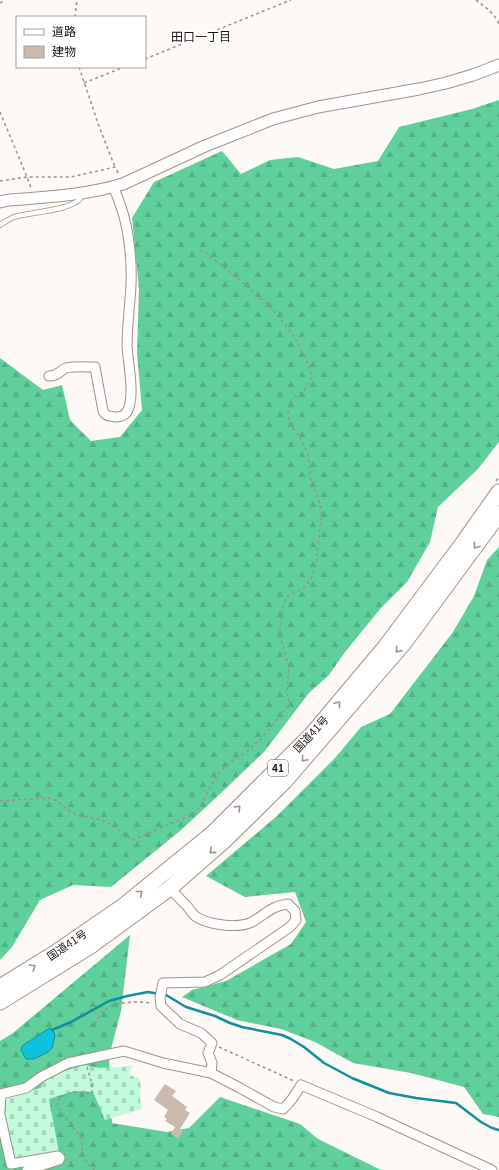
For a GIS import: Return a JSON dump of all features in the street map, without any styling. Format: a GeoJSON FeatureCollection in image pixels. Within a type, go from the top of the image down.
{"type":"FeatureCollection","features":[{"type":"Feature","properties":{"kind":"highway","name":"国道41号"},"geometry":{"type":"LineString","coordinates":[[0,987],[55,953],[122,907],[213,833],[313,733],[386,646],[463,543],[497,487]]}},
{"type":"Feature","properties":{"kind":"highway","name":"国道41号"},"geometry":{"type":"LineString","coordinates":[[0,1002],[92,945],[170,888],[226,838],[284,782],[404,643],[499,514]]}},
{"type":"Feature","properties":{"kind":"street"},"geometry":{"type":"LineString","coordinates":[[0,202],[79,194],[118,185],[273,119],[318,107],[446,83],[473,75],[499,64]]}},
{"type":"Feature","properties":{"kind":"street"},"geometry":{"type":"LineString","coordinates":[[49,376],[55,376],[64,369],[74,367],[95,367],[103,411],[106,415],[119,417],[128,411],[131,395],[127,332],[131,285],[130,259],[118,185]]}},
{"type":"Feature","properties":{"kind":"street"},"geometry":{"type":"LineString","coordinates":[[170,888],[195,916],[208,922],[234,926],[244,925],[279,905],[288,904],[295,911],[296,920],[290,927],[220,975],[205,982],[163,983],[161,998],[180,1024],[201,1033],[212,1043],[208,1053],[212,1063],[211,1073]]}},
{"type":"Feature","properties":{"kind":"street"},"geometry":{"type":"LineString","coordinates":[[26,1170],[54,1162],[60,1158],[58,1156],[11,1164],[0,1114],[1,1094],[26,1088],[41,1077],[68,1063],[124,1051],[163,1063],[211,1073],[274,1107],[283,1109],[293,1099],[301,1085],[377,1117],[492,1170]]}},
{"type":"Feature","properties":{"kind":"lane"},"geometry":{"type":"LineString","coordinates":[[0,225],[13,218],[76,203],[80,199],[79,194]]}},
{"type":"Feature","properties":{"kind":"path"},"geometry":{"type":"LineString","coordinates":[[0,3],[5,0]]}},
{"type":"Feature","properties":{"kind":"path"},"geometry":{"type":"LineString","coordinates":[[75,16],[77,0]]}},
{"type":"Feature","properties":{"kind":"path"},"geometry":{"type":"LineString","coordinates":[[146,59],[291,0]]}},
{"type":"Feature","properties":{"kind":"path"},"geometry":{"type":"LineString","coordinates":[[476,0],[485,7],[499,24]]}},
{"type":"Feature","properties":{"kind":"path"},"geometry":{"type":"LineString","coordinates":[[79,68],[100,129],[115,167],[118,185]]}},
{"type":"Feature","properties":{"kind":"path"},"geometry":{"type":"LineString","coordinates":[[84,83],[122,68]]}},
{"type":"Feature","properties":{"kind":"path"},"geometry":{"type":"LineString","coordinates":[[0,112],[27,177],[34,198]]}},
{"type":"Feature","properties":{"kind":"path"},"geometry":{"type":"LineString","coordinates":[[0,181],[27,177],[71,177],[115,167]]}},
{"type":"Feature","properties":{"kind":"path"},"geometry":{"type":"LineString","coordinates":[[0,801],[47,798],[54,799],[71,812],[81,816],[97,819],[116,827],[132,840],[196,813],[218,774],[229,763],[246,752],[261,739],[289,702],[287,692],[289,666],[280,636],[283,607],[287,597],[306,586],[312,577],[316,562],[322,512],[311,482],[308,454],[290,423],[288,412],[292,400],[305,389],[312,378],[311,370],[294,336],[272,309],[260,297],[204,251],[200,250]]}},
{"type":"Feature","properties":{"kind":"path"},"geometry":{"type":"LineString","coordinates":[[497,487],[499,477]]}},
{"type":"Feature","properties":{"kind":"path"},"geometry":{"type":"LineString","coordinates":[[95,1024],[100,1014],[116,1005],[129,1002],[153,1003],[161,998]]}},
{"type":"Feature","properties":{"kind":"path"},"geometry":{"type":"LineString","coordinates":[[212,1043],[301,1085]]}},
{"type":"Feature","properties":{"kind":"path"},"geometry":{"type":"LineString","coordinates":[[86,1059],[92,1084],[92,1093],[74,1092],[60,1097],[56,1106],[74,1130],[81,1136],[82,1156],[94,1170]]}},
{"type":"Feature","properties":{"kind":"green space"},"geometry":{"type":"Polygon","coordinates":[[[499,100],[499,442],[478,469],[438,507],[430,542],[407,582],[381,608],[345,652],[329,675],[309,693],[264,752],[180,831],[111,887],[73,885],[40,900],[12,947],[0,960],[0,358],[43,390],[62,385],[70,420],[91,441],[120,437],[142,410],[137,353],[139,289],[132,218],[154,182],[222,151],[241,174],[270,160],[298,157],[334,169],[378,161],[399,127],[472,109],[499,100]]]}},
{"type":"Feature","properties":{"kind":"green space"},"geometry":{"type":"Polygon","coordinates":[[[499,547],[499,1117],[483,1114],[464,1087],[411,1073],[353,1063],[315,1042],[281,1029],[237,1020],[182,997],[192,990],[226,981],[291,944],[306,922],[295,892],[245,897],[206,876],[277,816],[335,758],[361,727],[390,714],[453,632],[474,596],[487,560],[499,547]]]}},
{"type":"Feature","properties":{"kind":"green space"},"geometry":{"type":"Polygon","coordinates":[[[130,935],[121,1011],[109,1057],[112,1123],[167,1132],[189,1128],[220,1097],[300,1124],[318,1139],[381,1170],[0,1170],[0,1041],[13,1033],[130,935]]]}},
{"type":"Feature","properties":{"kind":"green space"},"geometry":{"type":"Polygon","coordinates":[[[84,1065],[100,1068],[132,1065],[129,1075],[139,1078],[142,1109],[105,1120],[93,1092],[74,1091],[49,1099],[59,1152],[15,1160],[7,1122],[3,1115],[6,1110],[4,1099],[6,1096],[41,1088],[45,1080],[48,1078],[58,1073],[84,1065]]]}},
{"type":"Feature","properties":{"kind":"water"},"geometry":{"type":"Polygon","coordinates":[[[50,1028],[54,1032],[55,1036],[52,1048],[48,1052],[34,1059],[26,1059],[21,1050],[22,1046],[50,1028]]]}},
{"type":"Feature","properties":{"kind":"building"},"geometry":{"type":"Polygon","coordinates":[[[165,1084],[176,1091],[172,1096],[187,1107],[185,1110],[190,1113],[180,1129],[183,1131],[178,1139],[171,1134],[175,1127],[165,1121],[167,1119],[164,1117],[168,1110],[154,1100],[165,1084]]]}},
{"type":"Feature","properties":{"kind":"waterway"},"geometry":{"type":"LineString","coordinates":[[52,1030],[71,1022],[109,1001],[148,992],[166,995],[186,1007],[215,1016],[230,1023],[282,1035],[304,1047],[324,1063],[352,1078],[389,1093],[456,1103],[481,1122],[499,1130]]}},
{"type":"Feature","properties":{"kind":"district","name":"田口一丁目"},"geometry":{"type":"Point","coordinates":[201,37]}}]}
